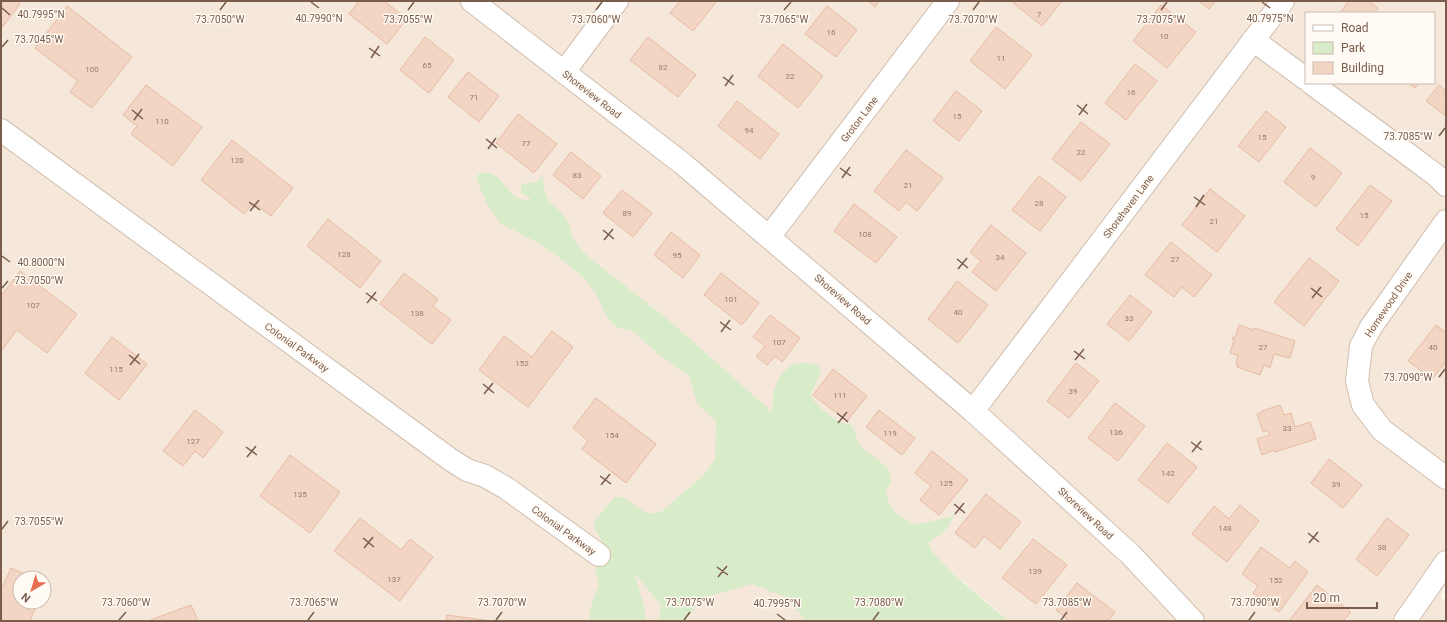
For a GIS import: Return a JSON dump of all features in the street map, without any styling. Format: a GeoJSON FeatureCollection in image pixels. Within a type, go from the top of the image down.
{"type":"FeatureCollection","features":[{"type":"Feature","properties":{"kind":"street","name":"Shoreview Road"},"geometry":{"type":"LineString","coordinates":[[472,1],[683,164],[973,411],[1130,554],[1174,602],[1194,621]]}},
{"type":"Feature","properties":{"kind":"street"},"geometry":{"type":"LineString","coordinates":[[564,72],[617,1]]}},
{"type":"Feature","properties":{"kind":"street","name":"Groton Lane"},"geometry":{"type":"LineString","coordinates":[[769,237],[948,1]]}},
{"type":"Feature","properties":{"kind":"street","name":"Shorehaven Lane"},"geometry":{"type":"LineString","coordinates":[[973,411],[1283,1]]}},
{"type":"Feature","properties":{"kind":"street"},"geometry":{"type":"LineString","coordinates":[[1253,40],[1305,78]]}},
{"type":"Feature","properties":{"kind":"street"},"geometry":{"type":"LineString","coordinates":[[1313,84],[1431,172],[1446,185]]}},
{"type":"Feature","properties":{"kind":"street","name":"Colonial Parkway"},"geometry":{"type":"LineString","coordinates":[[1,130],[452,460],[467,470],[485,476],[506,488],[599,555]]}},
{"type":"Feature","properties":{"kind":"street","name":"Homewood Drive"},"geometry":{"type":"LineString","coordinates":[[1446,222],[1371,327],[1361,346],[1357,381],[1364,405],[1382,430],[1446,478]]}},
{"type":"Feature","properties":{"kind":"street"},"geometry":{"type":"LineString","coordinates":[[1406,621],[1446,562]]}},
{"type":"Feature","properties":{"kind":"shaded area"},"geometry":{"type":"Polygon","coordinates":[[[1,1],[1446,1],[1446,572],[1441,598],[1446,600],[1446,621],[1419,621],[1416,614],[1409,621],[1009,621],[943,564],[901,621],[1,621],[1,1]]]}},
{"type":"Feature","properties":{"kind":"green space"},"geometry":{"type":"Polygon","coordinates":[[[480,173],[490,173],[498,178],[516,198],[529,201],[530,198],[521,193],[521,184],[537,182],[543,175],[544,188],[549,202],[561,212],[569,224],[573,238],[585,254],[672,323],[772,412],[774,390],[782,373],[797,363],[806,363],[819,366],[821,371],[811,395],[813,399],[819,407],[832,417],[840,422],[851,425],[861,447],[880,461],[887,469],[890,475],[891,483],[886,490],[887,497],[892,507],[899,515],[915,525],[950,517],[956,512],[945,530],[930,541],[929,543],[931,549],[950,570],[1009,621],[806,621],[785,597],[752,584],[702,598],[685,621],[660,621],[660,604],[634,573],[644,606],[646,621],[589,621],[591,606],[599,585],[595,568],[602,561],[606,548],[594,527],[596,519],[615,497],[622,497],[648,514],[661,512],[705,474],[715,459],[716,421],[697,403],[689,376],[657,353],[633,331],[617,327],[608,319],[595,292],[586,280],[564,261],[538,243],[500,223],[485,200],[476,177],[480,173]]]}},
{"type":"Feature","properties":{"kind":"building"},"geometry":{"type":"Polygon","coordinates":[[[1,1],[17,1],[20,4],[1,29],[1,1]]]}},
{"type":"Feature","properties":{"kind":"building"},"geometry":{"type":"Polygon","coordinates":[[[359,1],[384,1],[407,19],[387,44],[349,14],[359,1]]]}},
{"type":"Feature","properties":{"kind":"building"},"geometry":{"type":"Polygon","coordinates":[[[680,1],[717,1],[693,31],[670,13],[680,1]]]}},
{"type":"Feature","properties":{"kind":"building"},"geometry":{"type":"Polygon","coordinates":[[[868,1],[879,1],[875,7],[868,1]]]}},
{"type":"Feature","properties":{"kind":"building"},"geometry":{"type":"Polygon","coordinates":[[[1062,1],[1042,26],[1012,2],[1062,1]]]}},
{"type":"Feature","properties":{"kind":"building"},"geometry":{"type":"Polygon","coordinates":[[[1199,1],[1216,1],[1209,9],[1199,1]]]}},
{"type":"Feature","properties":{"kind":"building"},"geometry":{"type":"Polygon","coordinates":[[[1349,1],[1369,1],[1378,8],[1375,12],[1341,12],[1349,1]]]}},
{"type":"Feature","properties":{"kind":"building"},"geometry":{"type":"Polygon","coordinates":[[[1161,5],[1196,32],[1167,68],[1133,41],[1161,5]]]}},
{"type":"Feature","properties":{"kind":"building"},"geometry":{"type":"Polygon","coordinates":[[[67,6],[132,57],[92,108],[70,92],[78,81],[35,48],[67,6]]]}},
{"type":"Feature","properties":{"kind":"building"},"geometry":{"type":"Polygon","coordinates":[[[827,6],[857,30],[836,57],[805,34],[827,6]]]}},
{"type":"Feature","properties":{"kind":"building"},"geometry":{"type":"Polygon","coordinates":[[[996,27],[1032,55],[1005,89],[970,61],[996,27]]]}},
{"type":"Feature","properties":{"kind":"building"},"geometry":{"type":"Polygon","coordinates":[[[425,37],[454,60],[429,93],[400,70],[425,37]]]}},
{"type":"Feature","properties":{"kind":"building"},"geometry":{"type":"Polygon","coordinates":[[[648,37],[696,75],[678,97],[630,60],[648,37]]]}},
{"type":"Feature","properties":{"kind":"building"},"geometry":{"type":"Polygon","coordinates":[[[783,44],[823,76],[798,108],[758,76],[783,44]]]}},
{"type":"Feature","properties":{"kind":"building"},"geometry":{"type":"Polygon","coordinates":[[[1135,64],[1157,81],[1126,120],[1105,103],[1135,64]]]}},
{"type":"Feature","properties":{"kind":"building"},"geometry":{"type":"Polygon","coordinates":[[[468,72],[499,96],[479,122],[448,97],[468,72]]]}},
{"type":"Feature","properties":{"kind":"building"},"geometry":{"type":"Polygon","coordinates":[[[1409,84],[1418,84],[1415,88],[1409,84]]]}},
{"type":"Feature","properties":{"kind":"building"},"geometry":{"type":"Polygon","coordinates":[[[146,85],[202,127],[173,166],[131,134],[137,126],[123,115],[146,85]]]}},
{"type":"Feature","properties":{"kind":"building"},"geometry":{"type":"Polygon","coordinates":[[[1439,85],[1446,91],[1446,116],[1426,101],[1439,85]]]}},
{"type":"Feature","properties":{"kind":"building"},"geometry":{"type":"Polygon","coordinates":[[[956,91],[982,111],[959,141],[933,121],[956,91]]]}},
{"type":"Feature","properties":{"kind":"building"},"geometry":{"type":"Polygon","coordinates":[[[737,101],[779,134],[760,159],[718,126],[737,101]]]}},
{"type":"Feature","properties":{"kind":"building"},"geometry":{"type":"Polygon","coordinates":[[[1266,111],[1286,127],[1259,162],[1238,146],[1266,111]]]}},
{"type":"Feature","properties":{"kind":"building"},"geometry":{"type":"Polygon","coordinates":[[[518,114],[557,144],[534,173],[496,143],[518,114]]]}},
{"type":"Feature","properties":{"kind":"building"},"geometry":{"type":"Polygon","coordinates":[[[1081,122],[1110,144],[1081,181],[1052,159],[1081,122]]]}},
{"type":"Feature","properties":{"kind":"building"},"geometry":{"type":"Polygon","coordinates":[[[232,140],[293,188],[271,216],[253,203],[244,214],[201,180],[232,140]]]}},
{"type":"Feature","properties":{"kind":"building"},"geometry":{"type":"Polygon","coordinates":[[[1310,148],[1342,173],[1316,207],[1284,182],[1310,148]]]}},
{"type":"Feature","properties":{"kind":"building"},"geometry":{"type":"Polygon","coordinates":[[[906,150],[943,178],[917,211],[906,202],[899,211],[874,191],[906,150]]]}},
{"type":"Feature","properties":{"kind":"building"},"geometry":{"type":"Polygon","coordinates":[[[571,152],[601,176],[583,199],[553,175],[571,152]]]}},
{"type":"Feature","properties":{"kind":"building"},"geometry":{"type":"Polygon","coordinates":[[[1039,176],[1066,197],[1040,231],[1012,210],[1039,176]]]}},
{"type":"Feature","properties":{"kind":"building"},"geometry":{"type":"Polygon","coordinates":[[[1370,185],[1392,201],[1358,246],[1336,229],[1370,185]]]}},
{"type":"Feature","properties":{"kind":"building"},"geometry":{"type":"Polygon","coordinates":[[[1210,189],[1245,216],[1217,252],[1182,225],[1210,189]]]}},
{"type":"Feature","properties":{"kind":"building"},"geometry":{"type":"Polygon","coordinates":[[[622,190],[652,213],[633,237],[603,213],[622,190]]]}},
{"type":"Feature","properties":{"kind":"building"},"geometry":{"type":"Polygon","coordinates":[[[854,204],[897,237],[876,263],[834,231],[854,204]]]}},
{"type":"Feature","properties":{"kind":"building"},"geometry":{"type":"Polygon","coordinates":[[[328,219],[381,261],[360,288],[307,246],[328,219]]]}},
{"type":"Feature","properties":{"kind":"building"},"geometry":{"type":"Polygon","coordinates":[[[991,225],[1026,253],[996,291],[972,272],[981,261],[970,252],[991,225]]]}},
{"type":"Feature","properties":{"kind":"building"},"geometry":{"type":"Polygon","coordinates":[[[671,232],[700,255],[683,278],[654,255],[671,232]]]}},
{"type":"Feature","properties":{"kind":"building"},"geometry":{"type":"Polygon","coordinates":[[[1171,242],[1212,275],[1194,297],[1182,287],[1174,297],[1145,275],[1171,242]]]}},
{"type":"Feature","properties":{"kind":"building"},"geometry":{"type":"Polygon","coordinates":[[[1309,258],[1339,281],[1304,326],[1274,302],[1309,258]]]}},
{"type":"Feature","properties":{"kind":"building"},"geometry":{"type":"Polygon","coordinates":[[[20,271],[77,314],[47,353],[17,330],[1,351],[1,296],[20,271]]]}},
{"type":"Feature","properties":{"kind":"building"},"geometry":{"type":"Polygon","coordinates":[[[404,273],[438,299],[433,306],[451,320],[432,344],[380,304],[404,273]]]}},
{"type":"Feature","properties":{"kind":"building"},"geometry":{"type":"Polygon","coordinates":[[[721,273],[759,303],[742,325],[704,295],[721,273]]]}},
{"type":"Feature","properties":{"kind":"building"},"geometry":{"type":"Polygon","coordinates":[[[957,281],[988,305],[958,343],[928,319],[957,281]]]}},
{"type":"Feature","properties":{"kind":"building"},"geometry":{"type":"Polygon","coordinates":[[[1130,295],[1152,312],[1129,341],[1107,324],[1130,295]]]}},
{"type":"Feature","properties":{"kind":"building"},"geometry":{"type":"Polygon","coordinates":[[[770,315],[800,338],[782,362],[775,356],[767,365],[756,356],[765,346],[753,337],[770,315]]]}},
{"type":"Feature","properties":{"kind":"building"},"geometry":{"type":"Polygon","coordinates":[[[1239,325],[1254,330],[1255,328],[1295,341],[1290,358],[1274,354],[1270,368],[1264,365],[1260,375],[1237,367],[1238,364],[1236,364],[1238,355],[1230,353],[1234,340],[1232,339],[1233,337],[1235,338],[1239,325]]]}},
{"type":"Feature","properties":{"kind":"building"},"geometry":{"type":"Polygon","coordinates":[[[1436,325],[1446,333],[1446,362],[1432,379],[1408,361],[1436,325]]]}},
{"type":"Feature","properties":{"kind":"building"},"geometry":{"type":"Polygon","coordinates":[[[552,331],[573,347],[528,407],[479,370],[504,336],[532,357],[552,331]]]}},
{"type":"Feature","properties":{"kind":"building"},"geometry":{"type":"Polygon","coordinates":[[[112,337],[147,364],[119,400],[85,373],[112,337]]]}},
{"type":"Feature","properties":{"kind":"building"},"geometry":{"type":"Polygon","coordinates":[[[1076,363],[1099,381],[1069,418],[1047,401],[1076,363]]]}},
{"type":"Feature","properties":{"kind":"building"},"geometry":{"type":"Polygon","coordinates":[[[833,369],[867,396],[847,421],[813,395],[833,369]]]}},
{"type":"Feature","properties":{"kind":"building"},"geometry":{"type":"Polygon","coordinates":[[[596,398],[656,444],[626,483],[582,449],[588,441],[573,428],[596,398]]]}},
{"type":"Feature","properties":{"kind":"building"},"geometry":{"type":"Polygon","coordinates":[[[1115,403],[1145,426],[1118,461],[1088,438],[1115,403]]]}},
{"type":"Feature","properties":{"kind":"building"},"geometry":{"type":"Polygon","coordinates":[[[1280,405],[1284,415],[1291,413],[1295,427],[1310,422],[1316,439],[1275,452],[1274,450],[1262,455],[1257,439],[1270,435],[1268,430],[1263,432],[1257,414],[1280,405]]]}},
{"type":"Feature","properties":{"kind":"building"},"geometry":{"type":"Polygon","coordinates":[[[195,410],[223,432],[203,458],[195,451],[183,466],[163,451],[195,410]]]}},
{"type":"Feature","properties":{"kind":"building"},"geometry":{"type":"Polygon","coordinates":[[[879,410],[915,438],[902,455],[866,427],[879,410]]]}},
{"type":"Feature","properties":{"kind":"building"},"geometry":{"type":"Polygon","coordinates":[[[1167,443],[1197,467],[1168,503],[1138,480],[1167,443]]]}},
{"type":"Feature","properties":{"kind":"building"},"geometry":{"type":"Polygon","coordinates":[[[932,451],[968,480],[939,515],[920,500],[931,486],[915,473],[932,451]]]}},
{"type":"Feature","properties":{"kind":"building"},"geometry":{"type":"Polygon","coordinates":[[[290,455],[340,492],[310,533],[260,496],[290,455]]]}},
{"type":"Feature","properties":{"kind":"building"},"geometry":{"type":"Polygon","coordinates":[[[1329,459],[1362,485],[1343,508],[1311,483],[1329,459]]]}},
{"type":"Feature","properties":{"kind":"building"},"geometry":{"type":"Polygon","coordinates":[[[986,494],[1021,522],[1000,549],[984,536],[975,548],[955,533],[986,494]]]}},
{"type":"Feature","properties":{"kind":"building"},"geometry":{"type":"Polygon","coordinates":[[[1240,505],[1259,521],[1227,562],[1192,534],[1214,506],[1229,519],[1240,505]]]}},
{"type":"Feature","properties":{"kind":"building"},"geometry":{"type":"Polygon","coordinates":[[[360,518],[401,550],[410,539],[433,557],[400,601],[334,551],[360,518]]]}},
{"type":"Feature","properties":{"kind":"building"},"geometry":{"type":"Polygon","coordinates":[[[1387,518],[1409,535],[1377,576],[1356,559],[1387,518]]]}},
{"type":"Feature","properties":{"kind":"building"},"geometry":{"type":"Polygon","coordinates":[[[1033,539],[1067,565],[1036,604],[1002,578],[1033,539]]]}},
{"type":"Feature","properties":{"kind":"building"},"geometry":{"type":"Polygon","coordinates":[[[1261,547],[1290,568],[1295,561],[1308,572],[1279,612],[1253,593],[1258,586],[1242,574],[1261,547]]]}},
{"type":"Feature","properties":{"kind":"building"},"geometry":{"type":"Polygon","coordinates":[[[11,568],[15,570],[12,570],[12,610],[35,610],[30,621],[1,621],[1,590],[11,568]]]}},
{"type":"Feature","properties":{"kind":"building"},"geometry":{"type":"Polygon","coordinates":[[[1077,583],[1115,612],[1108,621],[1070,621],[1056,610],[1077,583]]]}},
{"type":"Feature","properties":{"kind":"building"},"geometry":{"type":"Polygon","coordinates":[[[1317,585],[1351,612],[1343,621],[1289,621],[1317,585]]]}},
{"type":"Feature","properties":{"kind":"building"},"geometry":{"type":"Polygon","coordinates":[[[191,605],[198,621],[148,621],[191,605]]]}},
{"type":"Feature","properties":{"kind":"building"},"geometry":{"type":"Polygon","coordinates":[[[447,615],[491,621],[446,621],[447,615]]]}}]}
